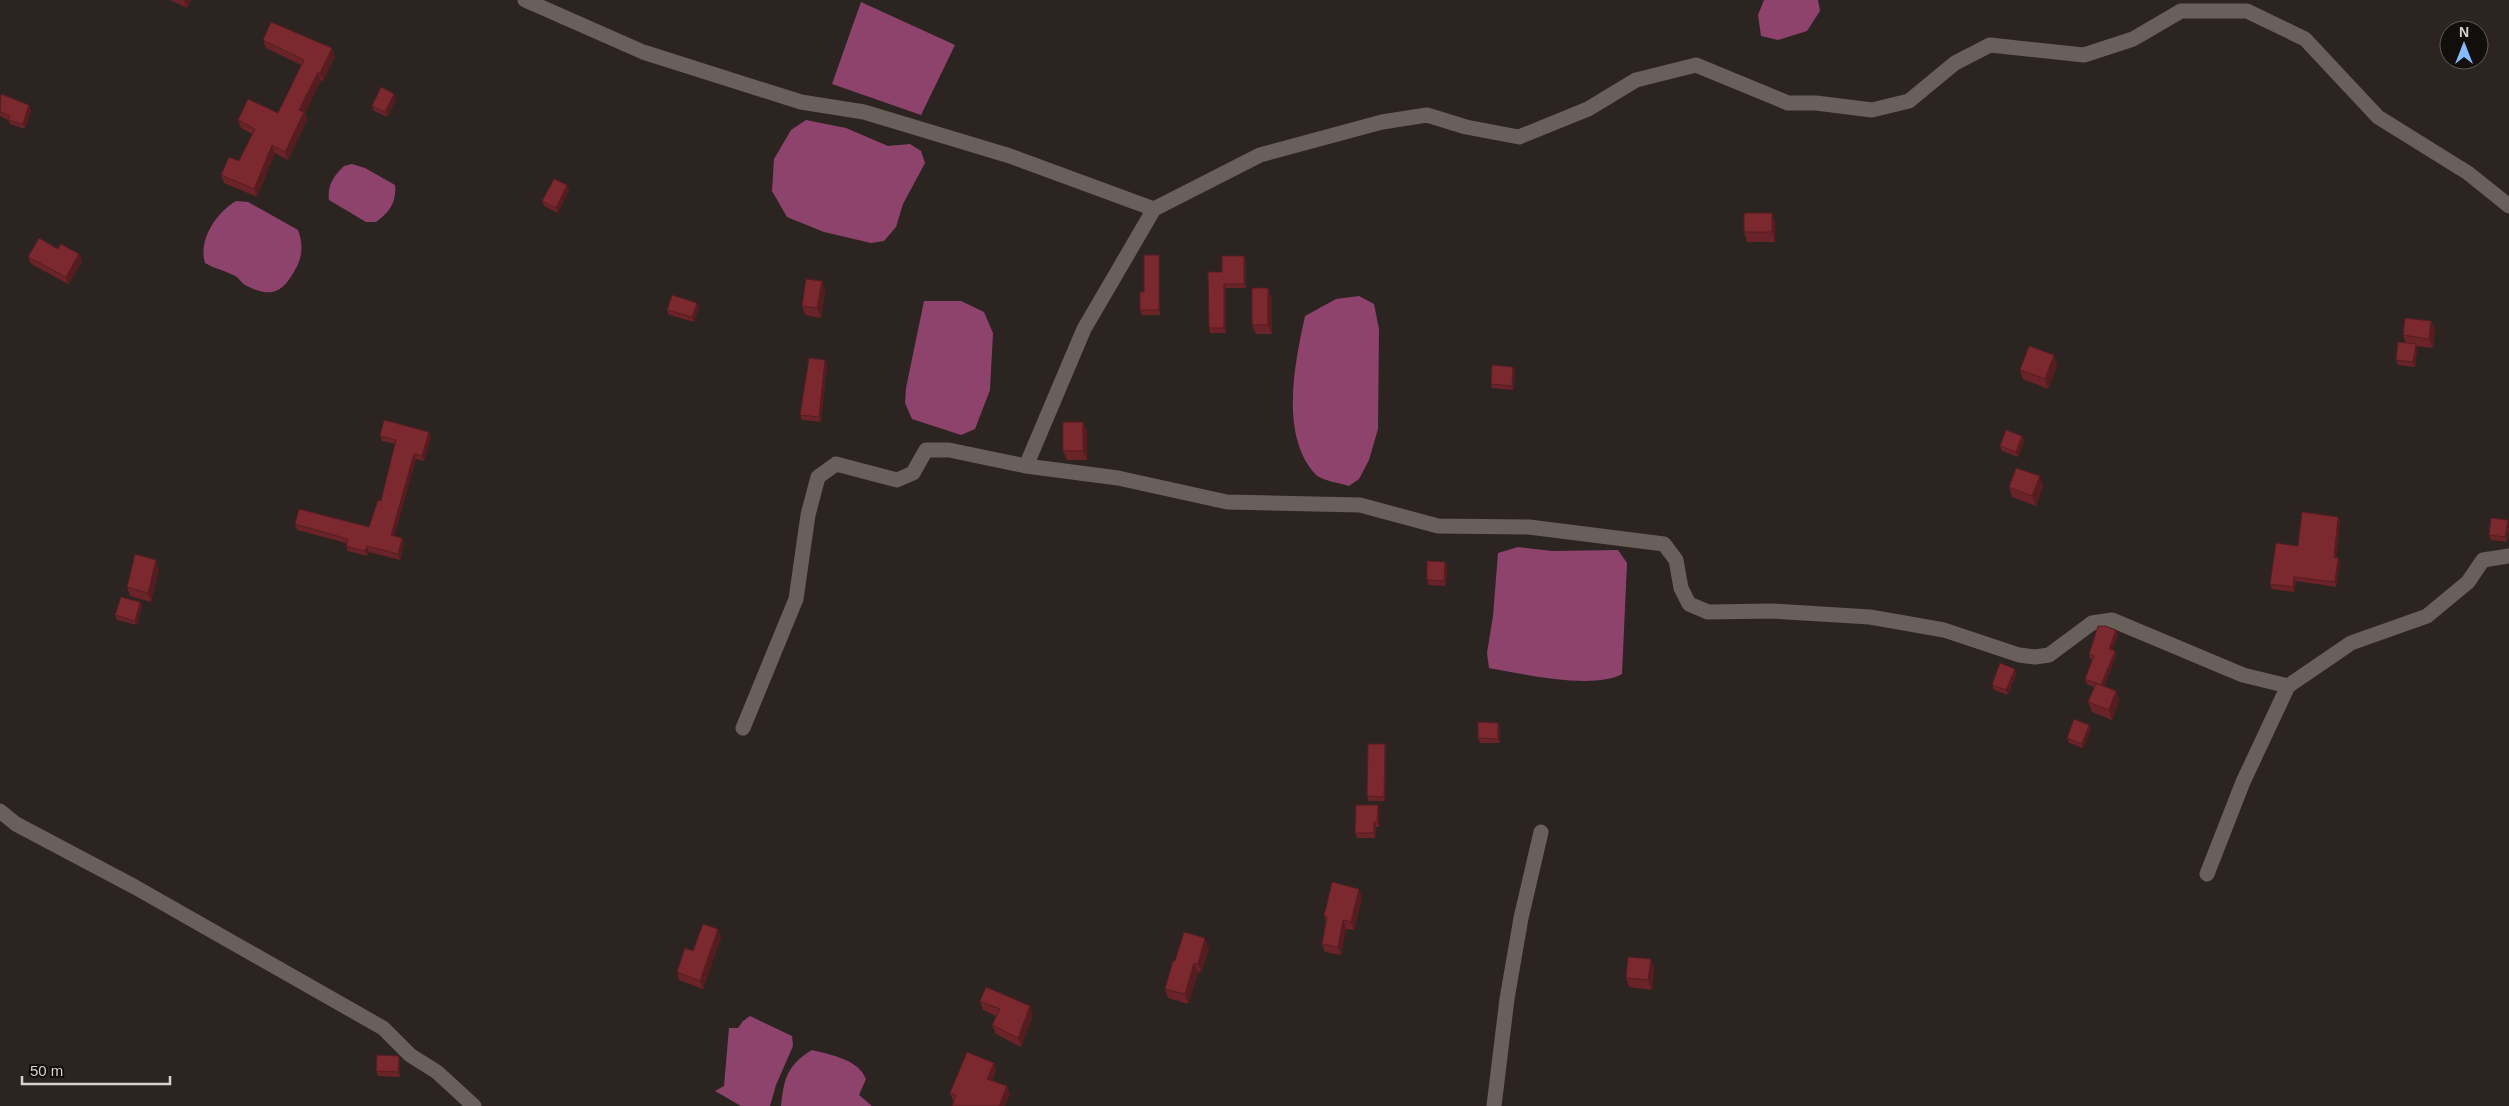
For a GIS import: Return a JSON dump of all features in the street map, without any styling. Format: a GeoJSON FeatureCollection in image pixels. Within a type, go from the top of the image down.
{"type":"FeatureCollection","features":[{"type":"Feature","properties":{"kind":"street"},"geometry":{"type":"LineString","coordinates":[[525,0],[643,52],[801,102],[864,112],[1010,156],[1154,209]]}},
{"type":"Feature","properties":{"kind":"street"},"geometry":{"type":"LineString","coordinates":[[1026,466],[1084,329],[1154,209],[1260,155],[1382,122],[1427,115],[1466,127],[1518,137],[1588,109],[1636,80],[1696,65],[1788,103],[1816,103],[1872,110],[1909,101],[1954,63],[1990,45],[2084,54],[2133,39],[2180,11],[2247,11],[2305,39],[2378,117],[2468,173],[2509,206]]}},
{"type":"Feature","properties":{"kind":"street"},"geometry":{"type":"LineString","coordinates":[[743,728],[796,599],[808,515],[818,477],[836,464],[897,480],[914,473],[926,450],[949,450],[1026,466],[1118,478],[1227,502],[1360,505],[1438,526],[1529,527],[1664,544],[1676,560],[1681,588],[1689,604],[1708,612],[1772,611],[1870,618],[1944,630],[2019,655],[2035,657],[2049,655],[2092,623],[2112,620],[2243,675],[2288,686]]}},
{"type":"Feature","properties":{"kind":"street"},"geometry":{"type":"LineString","coordinates":[[2207,874],[2243,782],[2288,686],[2351,643],[2426,616],[2468,582],[2483,560],[2509,556]]}},
{"type":"Feature","properties":{"kind":"street"},"geometry":{"type":"LineString","coordinates":[[0,811],[16,824],[135,887],[383,1028],[410,1055],[437,1072],[474,1106]]}},
{"type":"Feature","properties":{"kind":"street"},"geometry":{"type":"LineString","coordinates":[[1494,1106],[1506,999],[1521,918],[1541,832]]}},
{"type":"Feature","properties":{"kind":"shaded area"},"geometry":{"type":"Polygon","coordinates":[[[1764,0],[1818,0],[1820,11],[1807,31],[1778,40],[1761,36],[1758,15],[1764,0]]]}},
{"type":"Feature","properties":{"kind":"shaded area"},"geometry":{"type":"Polygon","coordinates":[[[861,2],[955,45],[921,115],[832,84],[861,2]]]}},
{"type":"Feature","properties":{"kind":"shaded area"},"geometry":{"type":"Polygon","coordinates":[[[806,120],[846,128],[888,146],[910,144],[921,151],[925,163],[903,204],[896,227],[884,241],[871,243],[824,232],[787,217],[772,191],[774,159],[791,130],[806,120]]]}},
{"type":"Feature","properties":{"kind":"shaded area"},"geometry":{"type":"Polygon","coordinates":[[[352,164],[365,168],[395,185],[395,197],[391,206],[385,215],[376,222],[366,222],[329,200],[330,185],[334,177],[344,166],[352,164]]]}},
{"type":"Feature","properties":{"kind":"shaded area"},"geometry":{"type":"Polygon","coordinates":[[[236,201],[248,202],[298,230],[301,240],[300,260],[290,278],[280,289],[262,292],[245,285],[237,277],[205,263],[204,245],[210,228],[222,213],[236,201]]]}},
{"type":"Feature","properties":{"kind":"shaded area"},"geometry":{"type":"Polygon","coordinates":[[[1359,296],[1374,304],[1379,329],[1378,429],[1369,460],[1359,479],[1349,486],[1319,477],[1304,459],[1297,440],[1294,420],[1294,376],[1305,316],[1336,299],[1359,296]]]}},
{"type":"Feature","properties":{"kind":"shaded area"},"geometry":{"type":"Polygon","coordinates":[[[924,301],[961,301],[984,312],[993,333],[990,390],[975,429],[961,435],[912,419],[905,403],[906,388],[924,301]]]}},
{"type":"Feature","properties":{"kind":"shaded area"},"geometry":{"type":"Polygon","coordinates":[[[1518,547],[1552,551],[1618,550],[1627,563],[1622,674],[1609,679],[1576,681],[1538,677],[1489,668],[1487,653],[1493,616],[1498,553],[1518,547]]]}},
{"type":"Feature","properties":{"kind":"shaded area"},"geometry":{"type":"Polygon","coordinates":[[[750,1016],[792,1036],[793,1046],[776,1085],[770,1106],[741,1106],[715,1091],[724,1086],[729,1028],[738,1028],[750,1016]]]}},
{"type":"Feature","properties":{"kind":"shaded area"},"geometry":{"type":"Polygon","coordinates":[[[812,1050],[843,1059],[857,1067],[866,1079],[859,1095],[872,1106],[781,1106],[788,1074],[797,1061],[812,1050]]]}},
{"type":"Feature","properties":{"kind":"building"},"geometry":{"type":"Polygon","coordinates":[[[271,22],[332,48],[299,110],[304,112],[285,152],[272,145],[254,189],[221,175],[229,157],[239,161],[255,129],[238,120],[248,99],[278,113],[304,60],[263,40],[271,22]]]}},
{"type":"Feature","properties":{"kind":"building"},"geometry":{"type":"Polygon","coordinates":[[[381,87],[394,94],[385,112],[372,106],[381,87]]]}},
{"type":"Feature","properties":{"kind":"building"},"geometry":{"type":"Polygon","coordinates":[[[1,94],[29,105],[23,124],[8,120],[10,116],[0,112],[1,94]]]}},
{"type":"Feature","properties":{"kind":"building"},"geometry":{"type":"Polygon","coordinates":[[[554,179],[567,185],[556,208],[542,201],[554,179]]]}},
{"type":"Feature","properties":{"kind":"building"},"geometry":{"type":"Polygon","coordinates":[[[1744,213],[1772,213],[1772,232],[1744,232],[1744,213]]]}},
{"type":"Feature","properties":{"kind":"building"},"geometry":{"type":"Polygon","coordinates":[[[39,238],[58,249],[61,244],[79,254],[66,277],[28,257],[39,238]]]}},
{"type":"Feature","properties":{"kind":"building"},"geometry":{"type":"Polygon","coordinates":[[[1144,255],[1159,255],[1159,310],[1140,310],[1140,292],[1144,292],[1144,255]]]}},
{"type":"Feature","properties":{"kind":"building"},"geometry":{"type":"Polygon","coordinates":[[[1222,256],[1244,256],[1244,284],[1224,284],[1224,328],[1209,328],[1208,272],[1222,272],[1222,256]]]}},
{"type":"Feature","properties":{"kind":"building"},"geometry":{"type":"Polygon","coordinates":[[[806,279],[822,281],[817,308],[802,306],[806,279]]]}},
{"type":"Feature","properties":{"kind":"building"},"geometry":{"type":"Polygon","coordinates":[[[1252,288],[1268,288],[1268,325],[1252,325],[1252,288]]]}},
{"type":"Feature","properties":{"kind":"building"},"geometry":{"type":"Polygon","coordinates":[[[672,295],[697,303],[692,317],[667,310],[672,295]]]}},
{"type":"Feature","properties":{"kind":"building"},"geometry":{"type":"Polygon","coordinates":[[[2405,318],[2431,321],[2429,339],[2403,335],[2405,318]]]}},
{"type":"Feature","properties":{"kind":"building"},"geometry":{"type":"Polygon","coordinates":[[[2398,342],[2416,344],[2413,362],[2396,360],[2398,342]]]}},
{"type":"Feature","properties":{"kind":"building"},"geometry":{"type":"Polygon","coordinates":[[[2029,346],[2054,355],[2045,379],[2020,370],[2029,346]]]}},
{"type":"Feature","properties":{"kind":"building"},"geometry":{"type":"Polygon","coordinates":[[[809,358],[825,360],[819,417],[800,415],[809,358]]]}},
{"type":"Feature","properties":{"kind":"building"},"geometry":{"type":"Polygon","coordinates":[[[1492,365],[1513,367],[1512,386],[1491,384],[1492,365]]]}},
{"type":"Feature","properties":{"kind":"building"},"geometry":{"type":"Polygon","coordinates":[[[384,420],[429,432],[422,456],[414,454],[391,535],[402,538],[398,554],[367,546],[365,551],[346,546],[348,539],[295,524],[299,509],[369,527],[378,500],[381,501],[396,440],[380,436],[384,420]]]}},
{"type":"Feature","properties":{"kind":"building"},"geometry":{"type":"Polygon","coordinates":[[[1063,422],[1083,422],[1083,451],[1063,451],[1063,422]]]}},
{"type":"Feature","properties":{"kind":"building"},"geometry":{"type":"Polygon","coordinates":[[[2006,430],[2022,436],[2016,452],[2000,446],[2006,430]]]}},
{"type":"Feature","properties":{"kind":"building"},"geometry":{"type":"Polygon","coordinates":[[[2016,468],[2040,476],[2032,496],[2009,487],[2016,468]]]}},
{"type":"Feature","properties":{"kind":"building"},"geometry":{"type":"Polygon","coordinates":[[[2302,512],[2338,517],[2334,558],[2338,557],[2335,582],[2294,577],[2293,587],[2270,584],[2276,543],[2298,546],[2302,512]]]}},
{"type":"Feature","properties":{"kind":"building"},"geometry":{"type":"Polygon","coordinates":[[[2491,518],[2508,520],[2505,537],[2489,535],[2491,518]]]}},
{"type":"Feature","properties":{"kind":"building"},"geometry":{"type":"Polygon","coordinates":[[[135,554],[156,560],[148,593],[127,587],[135,554]]]}},
{"type":"Feature","properties":{"kind":"building"},"geometry":{"type":"Polygon","coordinates":[[[1427,561],[1445,562],[1444,581],[1427,580],[1427,561]]]}},
{"type":"Feature","properties":{"kind":"building"},"geometry":{"type":"Polygon","coordinates":[[[121,597],[140,602],[135,621],[115,615],[121,597]]]}},
{"type":"Feature","properties":{"kind":"building"},"geometry":{"type":"Polygon","coordinates":[[[2098,626],[2105,626],[2116,630],[2109,649],[2115,651],[2101,685],[2085,679],[2094,656],[2089,654],[2098,626]]]}},
{"type":"Feature","properties":{"kind":"building"},"geometry":{"type":"Polygon","coordinates":[[[2000,663],[2015,669],[2006,690],[1992,685],[2000,663]]]}},
{"type":"Feature","properties":{"kind":"building"},"geometry":{"type":"Polygon","coordinates":[[[2096,683],[2116,691],[2109,710],[2088,702],[2096,683]]]}},
{"type":"Feature","properties":{"kind":"building"},"geometry":{"type":"Polygon","coordinates":[[[2074,719],[2089,725],[2082,744],[2067,738],[2074,719]]]}},
{"type":"Feature","properties":{"kind":"building"},"geometry":{"type":"Polygon","coordinates":[[[1478,722],[1498,723],[1498,739],[1478,738],[1478,722]]]}},
{"type":"Feature","properties":{"kind":"building"},"geometry":{"type":"Polygon","coordinates":[[[1368,744],[1385,744],[1384,797],[1367,796],[1368,744]]]}},
{"type":"Feature","properties":{"kind":"building"},"geometry":{"type":"Polygon","coordinates":[[[1356,805],[1378,805],[1377,822],[1374,822],[1374,833],[1355,833],[1356,805]]]}},
{"type":"Feature","properties":{"kind":"building"},"geometry":{"type":"Polygon","coordinates":[[[1332,882],[1359,889],[1351,922],[1343,920],[1338,947],[1322,944],[1327,917],[1324,916],[1332,882]]]}},
{"type":"Feature","properties":{"kind":"building"},"geometry":{"type":"Polygon","coordinates":[[[703,924],[718,929],[700,981],[677,972],[685,948],[693,951],[703,924]]]}},
{"type":"Feature","properties":{"kind":"building"},"geometry":{"type":"Polygon","coordinates":[[[1184,932],[1205,938],[1198,964],[1194,963],[1185,994],[1165,989],[1184,932]]]}},
{"type":"Feature","properties":{"kind":"building"},"geometry":{"type":"Polygon","coordinates":[[[1628,957],[1651,959],[1648,980],[1626,978],[1628,957]]]}},
{"type":"Feature","properties":{"kind":"building"},"geometry":{"type":"Polygon","coordinates":[[[986,987],[1030,1006],[1018,1038],[992,1025],[1000,1009],[980,1001],[986,987]]]}},
{"type":"Feature","properties":{"kind":"building"},"geometry":{"type":"Polygon","coordinates":[[[967,1052],[994,1063],[987,1079],[1007,1086],[999,1106],[952,1106],[956,1095],[950,1093],[967,1052]]]}},
{"type":"Feature","properties":{"kind":"building"},"geometry":{"type":"Polygon","coordinates":[[[377,1055],[399,1056],[398,1072],[376,1071],[377,1055]]]}}]}
